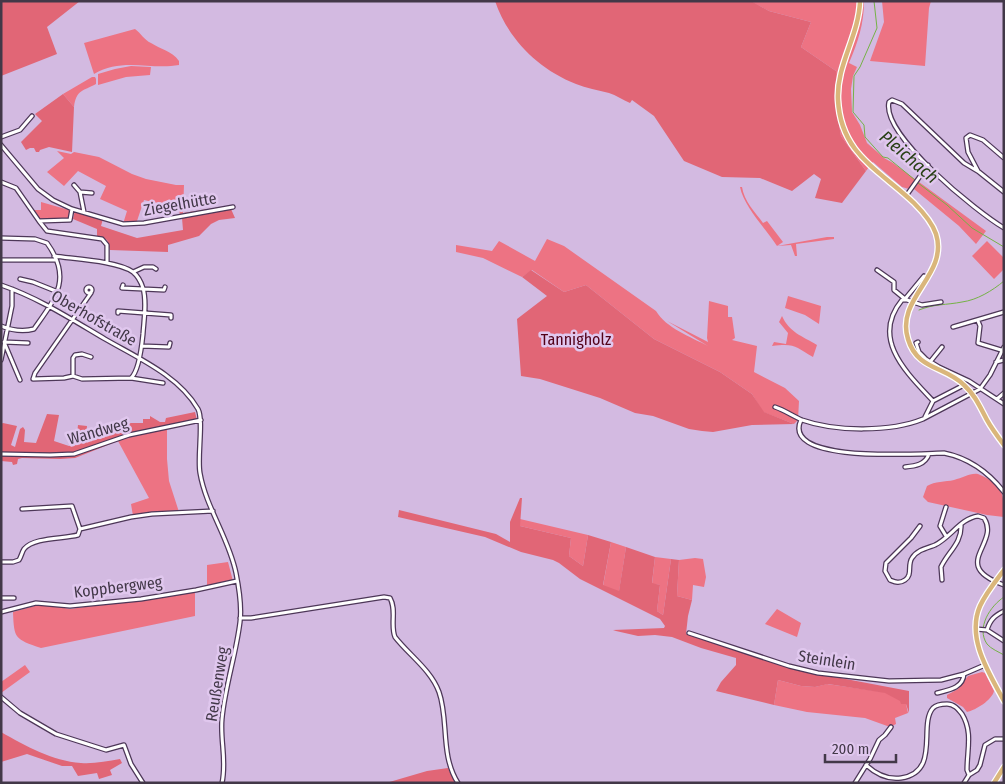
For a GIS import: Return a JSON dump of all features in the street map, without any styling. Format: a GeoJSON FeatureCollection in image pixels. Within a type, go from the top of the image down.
{"type":"FeatureCollection","features":[{"type":"Feature","properties":{"kind":"main road"},"geometry":{"type":"LineString","coordinates":[[860,1],[858,24],[840,76],[838,100],[841,118],[847,136],[863,160],[906,196],[927,218],[937,238],[938,250],[936,260],[912,302],[906,316],[906,330],[913,351],[928,365],[956,378],[972,393],[1004,445]]}},
{"type":"Feature","properties":{"kind":"main road"},"geometry":{"type":"LineString","coordinates":[[1004,570],[980,606],[977,614],[982,630],[979,648],[985,665],[1004,701]]}},
{"type":"Feature","properties":{"kind":"main road"},"geometry":{"type":"LineString","coordinates":[[994,783],[1004,767]]}},
{"type":"Feature","properties":{"kind":"street"},"geometry":{"type":"LineString","coordinates":[[1004,192],[979,172],[964,163],[902,104],[892,100],[889,102],[889,113],[897,130],[928,165],[946,184],[1004,228]]}},
{"type":"Feature","properties":{"kind":"street"},"geometry":{"type":"LineString","coordinates":[[1,137],[20,130],[32,116]]}},
{"type":"Feature","properties":{"kind":"street"},"geometry":{"type":"LineString","coordinates":[[979,172],[968,152],[966,141],[968,136],[974,135],[983,140],[1004,158]]}},
{"type":"Feature","properties":{"kind":"street","name":"Ziegelhütte"},"geometry":{"type":"LineString","coordinates":[[1,145],[38,189],[60,204],[123,224],[144,223],[233,207]]}},
{"type":"Feature","properties":{"kind":"street"},"geometry":{"type":"LineString","coordinates":[[906,196],[928,165]]}},
{"type":"Feature","properties":{"kind":"street"},"geometry":{"type":"LineString","coordinates":[[1,182],[16,188],[47,231],[102,239],[108,245],[107,263]]}},
{"type":"Feature","properties":{"kind":"street"},"geometry":{"type":"LineString","coordinates":[[74,185],[80,192],[84,212]]}},
{"type":"Feature","properties":{"kind":"street"},"geometry":{"type":"LineString","coordinates":[[80,192],[92,193]]}},
{"type":"Feature","properties":{"kind":"street"},"geometry":{"type":"LineString","coordinates":[[39,220],[70,220],[72,209]]}},
{"type":"Feature","properties":{"kind":"street"},"geometry":{"type":"LineString","coordinates":[[1,238],[26,238],[44,241],[49,245],[55,258],[60,280],[58,292],[34,329],[29,331],[1,326]]}},
{"type":"Feature","properties":{"kind":"street"},"geometry":{"type":"LineString","coordinates":[[1,260],[55,258],[107,263],[133,272],[143,289],[144,313],[142,346],[135,374],[131,378]]}},
{"type":"Feature","properties":{"kind":"street"},"geometry":{"type":"LineString","coordinates":[[133,272],[144,267],[156,269]]}},
{"type":"Feature","properties":{"kind":"street"},"geometry":{"type":"LineString","coordinates":[[877,270],[894,282],[894,290],[905,299],[922,305],[942,302]]}},
{"type":"Feature","properties":{"kind":"street"},"geometry":{"type":"LineString","coordinates":[[926,278],[900,303],[893,318],[890,335],[892,347],[898,360],[933,401]]}},
{"type":"Feature","properties":{"kind":"street"},"geometry":{"type":"LineString","coordinates":[[20,279],[58,292]]}},
{"type":"Feature","properties":{"kind":"street","name":"Oberhofstraße"},"geometry":{"type":"LineString","coordinates":[[1,285],[50,306],[172,380],[198,408],[201,420]]}},
{"type":"Feature","properties":{"kind":"street"},"geometry":{"type":"LineString","coordinates":[[123,285],[122,288],[164,290],[165,287]]}},
{"type":"Feature","properties":{"kind":"street"},"geometry":{"type":"LineString","coordinates":[[1,360],[12,306],[12,289]]}},
{"type":"Feature","properties":{"kind":"street"},"geometry":{"type":"LineString","coordinates":[[91,293],[35,373],[33,380],[73,376],[82,379],[131,378],[163,383]]}},
{"type":"Feature","properties":{"kind":"street"},"geometry":{"type":"LineString","coordinates":[[118,313],[118,311],[171,315],[171,318]]}},
{"type":"Feature","properties":{"kind":"street"},"geometry":{"type":"LineString","coordinates":[[953,327],[1004,312]]}},
{"type":"Feature","properties":{"kind":"street"},"geometry":{"type":"LineString","coordinates":[[774,407],[801,421],[848,429],[888,427],[925,418],[980,389],[986,381],[1003,348],[978,343],[980,326],[978,320]]}},
{"type":"Feature","properties":{"kind":"street"},"geometry":{"type":"LineString","coordinates":[[4,342],[28,343]]}},
{"type":"Feature","properties":{"kind":"street"},"geometry":{"type":"LineString","coordinates":[[4,342],[20,380]]}},
{"type":"Feature","properties":{"kind":"street"},"geometry":{"type":"LineString","coordinates":[[918,342],[916,345],[919,352],[930,362],[969,381],[1004,404]]}},
{"type":"Feature","properties":{"kind":"street"},"geometry":{"type":"LineString","coordinates":[[142,346],[169,347],[170,343]]}},
{"type":"Feature","properties":{"kind":"street"},"geometry":{"type":"LineString","coordinates":[[930,362],[942,348]]}},
{"type":"Feature","properties":{"kind":"street"},"geometry":{"type":"LineString","coordinates":[[73,376],[73,358],[75,355],[82,354],[92,357]]}},
{"type":"Feature","properties":{"kind":"street"},"geometry":{"type":"LineString","coordinates":[[996,362],[1004,360]]}},
{"type":"Feature","properties":{"kind":"street"},"geometry":{"type":"LineString","coordinates":[[925,418],[933,401],[964,385]]}},
{"type":"Feature","properties":{"kind":"street"},"geometry":{"type":"LineString","coordinates":[[997,399],[1004,393]]}},
{"type":"Feature","properties":{"kind":"street","name":"Wandweg"},"geometry":{"type":"LineString","coordinates":[[1,454],[74,454],[129,435],[201,420]]}},
{"type":"Feature","properties":{"kind":"street","name":"Reußenweg"},"geometry":{"type":"LineString","coordinates":[[201,420],[200,474],[234,565],[240,618],[224,698],[222,725],[225,771],[222,783]]}},
{"type":"Feature","properties":{"kind":"street"},"geometry":{"type":"LineString","coordinates":[[801,421],[800,433],[804,439],[831,450],[870,454],[944,453],[955,456],[992,477],[1004,492]]}},
{"type":"Feature","properties":{"kind":"street"},"geometry":{"type":"LineString","coordinates":[[904,467],[922,463],[929,454]]}},
{"type":"Feature","properties":{"kind":"street"},"geometry":{"type":"LineString","coordinates":[[1,562],[19,560],[23,550],[29,545],[55,538],[78,535],[80,529],[72,506],[22,509]]}},
{"type":"Feature","properties":{"kind":"street"},"geometry":{"type":"LineString","coordinates":[[946,507],[940,526],[946,536]]}},
{"type":"Feature","properties":{"kind":"street"},"geometry":{"type":"LineString","coordinates":[[80,529],[152,514],[213,511]]}},
{"type":"Feature","properties":{"kind":"street"},"geometry":{"type":"LineString","coordinates":[[920,526],[886,563],[885,571],[891,581],[905,580],[909,574],[910,562],[913,556],[922,549],[938,544],[961,525],[976,516],[981,516],[985,520],[987,528],[977,565],[982,573],[995,582],[1004,584]]}},
{"type":"Feature","properties":{"kind":"street"},"geometry":{"type":"LineString","coordinates":[[942,580],[940,567],[959,540],[961,525]]}},
{"type":"Feature","properties":{"kind":"street","name":"Koppbergweg"},"geometry":{"type":"LineString","coordinates":[[1,612],[36,604],[70,606],[141,598],[196,590],[237,581]]}},
{"type":"Feature","properties":{"kind":"street"},"geometry":{"type":"LineString","coordinates":[[240,618],[251,618],[384,597],[390,598],[393,603],[393,631],[395,637],[430,676],[440,694],[447,751],[458,783]]}},
{"type":"Feature","properties":{"kind":"street"},"geometry":{"type":"LineString","coordinates":[[1,598],[14,598]]}},
{"type":"Feature","properties":{"kind":"street"},"geometry":{"type":"LineString","coordinates":[[1004,612],[993,618],[982,630],[1004,641]]}},
{"type":"Feature","properties":{"kind":"street","name":"Steinlein"},"geometry":{"type":"LineString","coordinates":[[689,633],[780,664],[818,672],[888,681],[937,681],[964,674],[985,665]]}},
{"type":"Feature","properties":{"kind":"street","name":"Steinlein"},"geometry":{"type":"LineString","coordinates":[[937,693],[959,685],[964,678],[964,674]]}},
{"type":"Feature","properties":{"kind":"street"},"geometry":{"type":"LineString","coordinates":[[1,697],[20,713],[56,734],[106,750],[124,745],[131,764],[143,783]]}},
{"type":"Feature","properties":{"kind":"street"},"geometry":{"type":"LineString","coordinates":[[866,765],[883,776],[897,778],[912,775],[922,763],[926,751],[928,722],[932,710],[938,705],[947,704],[958,709],[968,724],[967,770],[969,774]]}},
{"type":"Feature","properties":{"kind":"street"},"geometry":{"type":"LineString","coordinates":[[854,783],[879,740],[891,728]]}},
{"type":"Feature","properties":{"kind":"street"},"geometry":{"type":"LineString","coordinates":[[964,783],[969,774],[977,770],[980,765],[985,744],[995,739],[1004,739]]}},
{"type":"Feature","properties":{"kind":"shaded area"},"geometry":{"type":"Polygon","coordinates":[[[750,1],[864,1],[860,33],[849,63],[857,67],[851,89],[852,112],[860,125],[867,143],[884,158],[916,180],[909,189],[902,187],[873,162],[866,171],[841,136],[836,108],[836,71],[801,47],[811,22],[769,11],[750,1]]]}},
{"type":"Feature","properties":{"kind":"shaded area"},"geometry":{"type":"Polygon","coordinates":[[[882,1],[931,1],[925,66],[870,61],[884,22],[882,1]]]}},
{"type":"Feature","properties":{"kind":"shaded area"},"geometry":{"type":"Polygon","coordinates":[[[135,29],[149,42],[173,55],[179,61],[179,65],[115,66],[94,74],[84,43],[135,29]]]}},
{"type":"Feature","properties":{"kind":"shaded area"},"geometry":{"type":"Polygon","coordinates":[[[131,66],[151,67],[150,75],[126,77],[98,85],[98,74],[131,66]]]}},
{"type":"Feature","properties":{"kind":"shaded area"},"geometry":{"type":"Polygon","coordinates":[[[95,77],[96,84],[78,94],[74,107],[63,94],[95,77]]]}},
{"type":"Feature","properties":{"kind":"shaded area"},"geometry":{"type":"Polygon","coordinates":[[[57,151],[99,157],[146,179],[184,185],[183,213],[233,206],[180,216],[179,208],[144,200],[136,224],[123,224],[127,211],[100,199],[106,186],[78,171],[64,186],[47,172],[64,158],[57,151]]]}},
{"type":"Feature","properties":{"kind":"shaded area"},"geometry":{"type":"Polygon","coordinates":[[[919,182],[986,231],[976,244],[959,226],[914,189],[919,182]]]}},
{"type":"Feature","properties":{"kind":"shaded area"},"geometry":{"type":"Polygon","coordinates":[[[740,187],[742,187],[747,202],[763,223],[767,221],[783,242],[777,246],[751,210],[742,195],[740,187]]]}},
{"type":"Feature","properties":{"kind":"shaded area"},"geometry":{"type":"Polygon","coordinates":[[[41,202],[69,210],[70,216],[68,218],[39,219],[32,210],[41,210],[41,202]]]}},
{"type":"Feature","properties":{"kind":"shaded area"},"geometry":{"type":"Polygon","coordinates":[[[834,237],[834,239],[796,244],[797,256],[795,256],[791,245],[777,246],[834,237]]]}},
{"type":"Feature","properties":{"kind":"shaded area"},"geometry":{"type":"Polygon","coordinates":[[[547,239],[564,246],[656,311],[672,327],[708,346],[667,321],[708,342],[709,301],[728,306],[728,317],[732,317],[735,338],[732,340],[757,346],[754,372],[785,388],[799,401],[798,420],[794,424],[763,412],[752,394],[720,372],[654,339],[586,285],[564,292],[532,270],[522,277],[483,258],[456,252],[456,245],[492,251],[499,241],[535,261],[547,239]]]}},
{"type":"Feature","properties":{"kind":"shaded area"},"geometry":{"type":"Polygon","coordinates":[[[987,241],[1004,258],[1004,269],[994,279],[972,256],[987,241]]]}},
{"type":"Feature","properties":{"kind":"shaded area"},"geometry":{"type":"Polygon","coordinates":[[[788,296],[821,306],[819,324],[805,315],[785,308],[788,296]]]}},
{"type":"Feature","properties":{"kind":"shaded area"},"geometry":{"type":"Polygon","coordinates":[[[782,316],[792,330],[817,345],[813,357],[791,346],[772,346],[774,342],[786,344],[788,333],[779,322],[782,316]]]}},
{"type":"Feature","properties":{"kind":"shaded area"},"geometry":{"type":"Polygon","coordinates":[[[167,428],[169,481],[179,512],[133,516],[131,504],[149,498],[118,441],[167,428]]]}},
{"type":"Feature","properties":{"kind":"shaded area"},"geometry":{"type":"Polygon","coordinates":[[[978,474],[993,482],[1000,490],[1004,517],[928,502],[923,497],[927,486],[930,484],[978,474]]]}},
{"type":"Feature","properties":{"kind":"shaded area"},"geometry":{"type":"Polygon","coordinates":[[[520,519],[588,535],[583,566],[569,556],[571,538],[520,526],[520,519]]]}},
{"type":"Feature","properties":{"kind":"shaded area"},"geometry":{"type":"Polygon","coordinates":[[[611,542],[626,547],[619,592],[603,586],[611,542]]]}},
{"type":"Feature","properties":{"kind":"shaded area"},"geometry":{"type":"Polygon","coordinates":[[[655,557],[671,559],[663,615],[657,611],[660,585],[652,584],[655,557]]]}},
{"type":"Feature","properties":{"kind":"shaded area"},"geometry":{"type":"Polygon","coordinates":[[[703,559],[706,577],[704,587],[693,585],[692,600],[677,596],[679,560],[703,559]]]}},
{"type":"Feature","properties":{"kind":"shaded area"},"geometry":{"type":"Polygon","coordinates":[[[228,562],[233,581],[207,587],[207,565],[228,562]]]}},
{"type":"Feature","properties":{"kind":"shaded area"},"geometry":{"type":"Polygon","coordinates":[[[195,592],[195,616],[41,648],[21,640],[15,633],[13,612],[42,604],[70,609],[195,592]]]}},
{"type":"Feature","properties":{"kind":"shaded area"},"geometry":{"type":"Polygon","coordinates":[[[777,609],[801,623],[797,637],[765,624],[777,609]]]}},
{"type":"Feature","properties":{"kind":"shaded area"},"geometry":{"type":"Polygon","coordinates":[[[25,665],[30,672],[1,693],[1,682],[25,665]]]}},
{"type":"Feature","properties":{"kind":"shaded area"},"geometry":{"type":"Polygon","coordinates":[[[982,672],[985,673],[994,691],[983,704],[967,712],[963,707],[947,698],[947,695],[958,689],[968,676],[982,672]]]}},
{"type":"Feature","properties":{"kind":"shaded area"},"geometry":{"type":"Polygon","coordinates":[[[778,680],[801,686],[815,687],[827,684],[890,693],[906,704],[908,713],[895,718],[896,724],[890,727],[865,718],[807,712],[774,705],[778,680]]]}},
{"type":"Feature","properties":{"kind":"green space"},"geometry":{"type":"Polygon","coordinates":[[[1,1],[80,1],[47,27],[57,54],[1,76],[1,1]]]}},
{"type":"Feature","properties":{"kind":"green space"},"geometry":{"type":"Polygon","coordinates":[[[495,1],[751,1],[769,11],[811,22],[801,47],[836,71],[836,108],[841,136],[866,171],[842,203],[815,198],[821,179],[814,174],[792,191],[760,178],[722,177],[684,161],[654,116],[632,100],[630,103],[612,94],[576,84],[562,78],[537,61],[516,40],[495,1]]]}},
{"type":"Feature","properties":{"kind":"green space"},"geometry":{"type":"Polygon","coordinates":[[[63,94],[74,107],[72,152],[49,147],[39,152],[36,152],[34,148],[26,150],[21,142],[42,121],[35,114],[63,94]]]}},
{"type":"Feature","properties":{"kind":"green space"},"geometry":{"type":"Polygon","coordinates":[[[231,209],[235,218],[219,220],[211,224],[199,236],[168,245],[168,252],[110,250],[107,240],[97,236],[97,229],[73,219],[75,210],[103,219],[101,226],[137,238],[183,230],[182,218],[231,209]]]}},
{"type":"Feature","properties":{"kind":"green space","name":"Tannigholz"},"geometry":{"type":"Polygon","coordinates":[[[531,270],[564,292],[586,285],[654,339],[720,372],[752,394],[764,412],[794,424],[752,425],[713,432],[689,429],[653,416],[635,413],[600,398],[540,379],[521,376],[517,319],[547,296],[522,277],[531,270]]]}},
{"type":"Feature","properties":{"kind":"green space"},"geometry":{"type":"Polygon","coordinates":[[[195,412],[197,420],[118,441],[75,458],[22,458],[18,459],[17,464],[13,465],[12,462],[1,461],[1,424],[3,423],[17,426],[11,445],[15,447],[20,429],[23,427],[25,430],[24,442],[36,443],[47,414],[59,415],[54,441],[69,446],[76,443],[78,425],[87,426],[86,437],[97,434],[100,439],[107,436],[106,426],[111,425],[111,429],[119,433],[124,431],[125,425],[143,423],[143,419],[150,419],[150,416],[160,422],[165,422],[166,418],[195,412]]]}},
{"type":"Feature","properties":{"kind":"green space"},"geometry":{"type":"Polygon","coordinates":[[[520,498],[522,498],[520,526],[571,538],[569,556],[583,566],[588,535],[611,542],[603,585],[619,591],[626,547],[655,557],[652,583],[660,585],[657,611],[663,615],[671,559],[679,560],[677,596],[692,600],[686,634],[809,672],[909,691],[909,713],[906,704],[901,704],[900,701],[885,693],[828,684],[815,687],[801,686],[778,680],[774,705],[716,691],[721,682],[736,665],[736,658],[672,637],[638,636],[613,630],[664,628],[665,626],[660,619],[580,579],[553,560],[521,552],[485,537],[398,517],[399,510],[496,534],[510,542],[510,522],[520,498]]]}},
{"type":"Feature","properties":{"kind":"green space"},"geometry":{"type":"Polygon","coordinates":[[[1,732],[50,756],[70,762],[86,763],[120,759],[122,763],[110,770],[112,775],[99,779],[97,773],[78,776],[72,766],[62,766],[27,754],[1,762],[1,732]]]}},
{"type":"Feature","properties":{"kind":"green space"},"geometry":{"type":"Polygon","coordinates":[[[448,768],[455,783],[386,783],[427,771],[448,768]]]}},
{"type":"Feature","properties":{"kind":"waterway","name":"Pleichach"},"geometry":{"type":"LineString","coordinates":[[874,1],[877,28],[860,67],[854,76],[853,112],[864,125],[865,137],[883,157],[888,158],[915,180]]}},
{"type":"Feature","properties":{"kind":"waterway","name":"Pleichach"},"geometry":{"type":"LineString","coordinates":[[918,183],[947,205],[972,228],[1004,247]]}},
{"type":"Feature","properties":{"kind":"waterway","name":"Pleichach"},"geometry":{"type":"LineString","coordinates":[[919,310],[968,301],[989,292],[1004,281]]}},
{"type":"Feature","properties":{"kind":"waterway","name":"Pleichach"},"geometry":{"type":"LineString","coordinates":[[996,401],[1004,406]]}},
{"type":"Feature","properties":{"kind":"waterway","name":"Pleichach"},"geometry":{"type":"LineString","coordinates":[[1004,597],[994,606],[986,618],[983,631],[987,644],[1004,655]]}}]}
